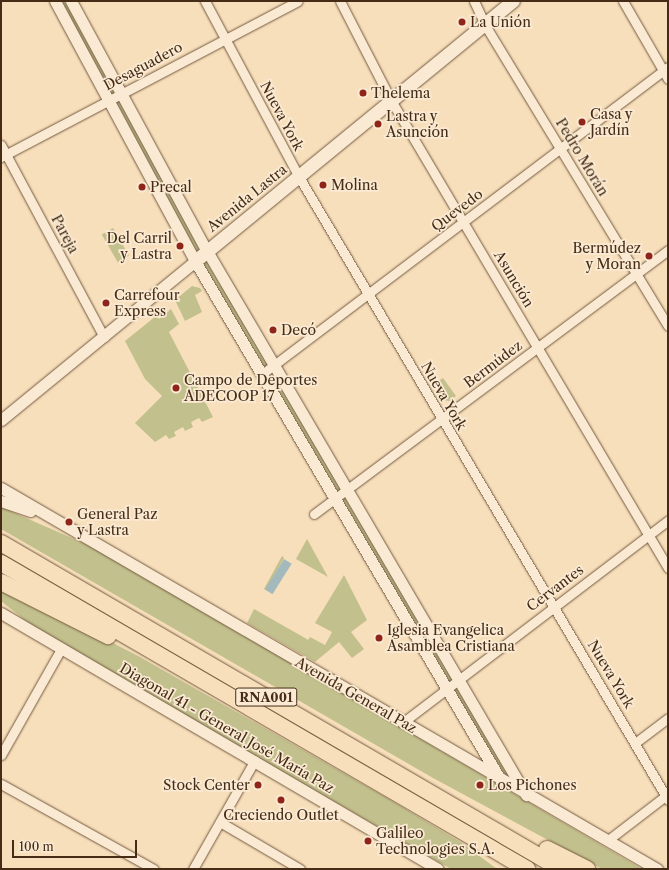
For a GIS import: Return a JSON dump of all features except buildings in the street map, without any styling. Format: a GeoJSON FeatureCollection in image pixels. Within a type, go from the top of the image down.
{"type":"FeatureCollection","features":[{"type":"Feature","properties":{"kind":"highway","name":"RNA001"},"geometry":{"type":"LineString","coordinates":[[1,543],[561,869]]}},
{"type":"Feature","properties":{"kind":"highway","name":"RNA001"},"geometry":{"type":"LineString","coordinates":[[1,563],[527,869]]}},
{"type":"Feature","properties":{"kind":"highway"},"geometry":{"type":"LineString","coordinates":[[1,582],[81,623],[181,668]]}},
{"type":"Feature","properties":{"kind":"highway"},"geometry":{"type":"LineString","coordinates":[[470,816],[587,869]]}},
{"type":"Feature","properties":{"kind":"highway"},"geometry":{"type":"LineString","coordinates":[[462,831],[509,869]]}},
{"type":"Feature","properties":{"kind":"main road","name":"Avenida Lastra"},"geometry":{"type":"LineString","coordinates":[[195,261],[392,102],[513,1]]}},
{"type":"Feature","properties":{"kind":"street"},"geometry":{"type":"LineString","coordinates":[[55,1],[195,261],[501,781]]}},
{"type":"Feature","properties":{"kind":"street"},"geometry":{"type":"LineString","coordinates":[[72,1],[207,251],[526,795]]}},
{"type":"Feature","properties":{"kind":"street","name":"Nueva York"},"geometry":{"type":"LineString","coordinates":[[206,1],[299,177],[440,420],[554,606],[667,796]]}},
{"type":"Feature","properties":{"kind":"street","name":"Desaguadero"},"geometry":{"type":"LineString","coordinates":[[4,155],[298,1]]}},
{"type":"Feature","properties":{"kind":"street","name":"Asunción"},"geometry":{"type":"LineString","coordinates":[[340,1],[392,102],[539,347],[668,568]]}},
{"type":"Feature","properties":{"kind":"street","name":"Pedro Morán"},"geometry":{"type":"LineString","coordinates":[[474,1],[485,25],[668,326]]}},
{"type":"Feature","properties":{"kind":"street"},"geometry":{"type":"LineString","coordinates":[[623,1],[666,69],[668,79]]}},
{"type":"Feature","properties":{"kind":"street","name":"Quevedo"},"geometry":{"type":"LineString","coordinates":[[262,374],[666,69]]}},
{"type":"Feature","properties":{"kind":"street","name":"Pareja"},"geometry":{"type":"LineString","coordinates":[[1,145],[4,155],[104,337]]}},
{"type":"Feature","properties":{"kind":"street","name":"Bermúdez"},"geometry":{"type":"LineString","coordinates":[[314,514],[668,250]]}},
{"type":"Feature","properties":{"kind":"street","name":"Avenida Lastra"},"geometry":{"type":"LineString","coordinates":[[2,417],[104,337],[195,261]]}},
{"type":"Feature","properties":{"kind":"street","name":"Avenida General Paz"},"geometry":{"type":"LineString","coordinates":[[1,488],[501,781],[657,869]]}},
{"type":"Feature","properties":{"kind":"street","name":"Avenida General Paz"},"geometry":{"type":"LineString","coordinates":[[1,501],[55,520]]}},
{"type":"Feature","properties":{"kind":"street","name":"Cervantes"},"geometry":{"type":"LineString","coordinates":[[402,723],[668,520]]}},
{"type":"Feature","properties":{"kind":"street","name":"Diagonal 41 - General José María Paz"},"geometry":{"type":"LineString","coordinates":[[1,613],[255,760],[438,869]]}},
{"type":"Feature","properties":{"kind":"street"},"geometry":{"type":"LineString","coordinates":[[1,755],[61,649]]}},
{"type":"Feature","properties":{"kind":"street"},"geometry":{"type":"LineString","coordinates":[[635,743],[668,718]]}},
{"type":"Feature","properties":{"kind":"street"},"geometry":{"type":"LineString","coordinates":[[193,869],[255,760]]}},
{"type":"Feature","properties":{"kind":"street"},"geometry":{"type":"LineString","coordinates":[[1,784],[154,869]]}},
{"type":"Feature","properties":{"kind":"street"},"geometry":{"type":"LineString","coordinates":[[608,840],[667,796]]}},
{"type":"Feature","properties":{"kind":"street"},"geometry":{"type":"LineString","coordinates":[[220,822],[300,869]]}},
{"type":"Feature","properties":{"kind":"shaded area"},"geometry":{"type":"Polygon","coordinates":[[[55,1],[71,1],[121,93],[526,795],[501,781],[195,261],[55,1]]]}},
{"type":"Feature","properties":{"kind":"shaded area"},"geometry":{"type":"Polygon","coordinates":[[[113,228],[129,256],[118,262],[102,234],[113,228]]]}},
{"type":"Feature","properties":{"kind":"shaded area"},"geometry":{"type":"Polygon","coordinates":[[[192,286],[200,288],[202,291],[195,295],[202,312],[185,321],[175,300],[192,286]]]}},
{"type":"Feature","properties":{"kind":"shaded area","name":"Campo de Deportes ADECOOP 17"},"geometry":{"type":"Polygon","coordinates":[[[171,309],[179,324],[169,332],[213,417],[202,422],[199,418],[191,422],[193,427],[185,431],[183,427],[174,432],[176,436],[169,439],[166,435],[155,442],[135,423],[162,396],[145,379],[125,341],[156,316],[159,319],[171,309]]]}},
{"type":"Feature","properties":{"kind":"shaded area"},"geometry":{"type":"Polygon","coordinates":[[[443,378],[456,396],[450,401],[443,400],[434,384],[443,378]]]}},
{"type":"Feature","properties":{"kind":"shaded area"},"geometry":{"type":"Polygon","coordinates":[[[1,507],[97,549],[642,869],[602,869],[433,778],[1,529],[1,507]]]}},
{"type":"Feature","properties":{"kind":"shaded area"},"geometry":{"type":"Polygon","coordinates":[[[307,539],[328,577],[296,559],[307,539]]]}},
{"type":"Feature","properties":{"kind":"shaded area"},"geometry":{"type":"Polygon","coordinates":[[[282,556],[284,558],[266,590],[264,589],[282,556]]]}},
{"type":"Feature","properties":{"kind":"shaded area"},"geometry":{"type":"Polygon","coordinates":[[[284,559],[292,564],[273,594],[265,590],[284,559]]]}},
{"type":"Feature","properties":{"kind":"shaded area"},"geometry":{"type":"Polygon","coordinates":[[[344,575],[367,620],[351,632],[364,649],[352,658],[339,642],[315,662],[247,623],[254,609],[308,640],[310,637],[325,645],[332,632],[315,623],[344,575]]]}},
{"type":"Feature","properties":{"kind":"shaded area"},"geometry":{"type":"Polygon","coordinates":[[[1,585],[140,657],[387,798],[462,843],[497,869],[451,869],[36,629],[1,601],[1,585]]]}},
{"type":"Feature","properties":{"kind":"place","name":"La Unión"},"geometry":{"type":"Point","coordinates":[462,22]}},
{"type":"Feature","properties":{"kind":"place","name":"Thelema"},"geometry":{"type":"Point","coordinates":[363,93]}},
{"type":"Feature","properties":{"kind":"place","name":"Casa y Jardín"},"geometry":{"type":"Point","coordinates":[582,122]}},
{"type":"Feature","properties":{"kind":"place","name":"Lastra y Asunción"},"geometry":{"type":"Point","coordinates":[378,124]}},
{"type":"Feature","properties":{"kind":"place","name":"Molina"},"geometry":{"type":"Point","coordinates":[323,185]}},
{"type":"Feature","properties":{"kind":"place","name":"Precal"},"geometry":{"type":"Point","coordinates":[142,187]}},
{"type":"Feature","properties":{"kind":"place","name":"Del Carril y Lastra"},"geometry":{"type":"Point","coordinates":[180,246]}},
{"type":"Feature","properties":{"kind":"place","name":"Bermúdez y Moran"},"geometry":{"type":"Point","coordinates":[649,256]}},
{"type":"Feature","properties":{"kind":"place","name":"Carrefour Express"},"geometry":{"type":"Point","coordinates":[106,303]}},
{"type":"Feature","properties":{"kind":"place","name":"Decó"},"geometry":{"type":"Point","coordinates":[273,330]}},
{"type":"Feature","properties":{"kind":"place","name":"Campo de Deportes ADECOOP 17"},"geometry":{"type":"Point","coordinates":[176,388]}},
{"type":"Feature","properties":{"kind":"place","name":"General Paz y Lastra"},"geometry":{"type":"Point","coordinates":[69,522]}},
{"type":"Feature","properties":{"kind":"place","name":"Iglesia Evangelica Asamblea Cristiana"},"geometry":{"type":"Point","coordinates":[379,638]}},
{"type":"Feature","properties":{"kind":"place","name":"Stock Center"},"geometry":{"type":"Point","coordinates":[258,785]}},
{"type":"Feature","properties":{"kind":"place","name":"Los Pichones"},"geometry":{"type":"Point","coordinates":[480,785]}},
{"type":"Feature","properties":{"kind":"place","name":"Creciendo Outlet"},"geometry":{"type":"Point","coordinates":[281,800]}},
{"type":"Feature","properties":{"kind":"place","name":"Galileo Technologies S.A."},"geometry":{"type":"Point","coordinates":[368,841]}}]}
